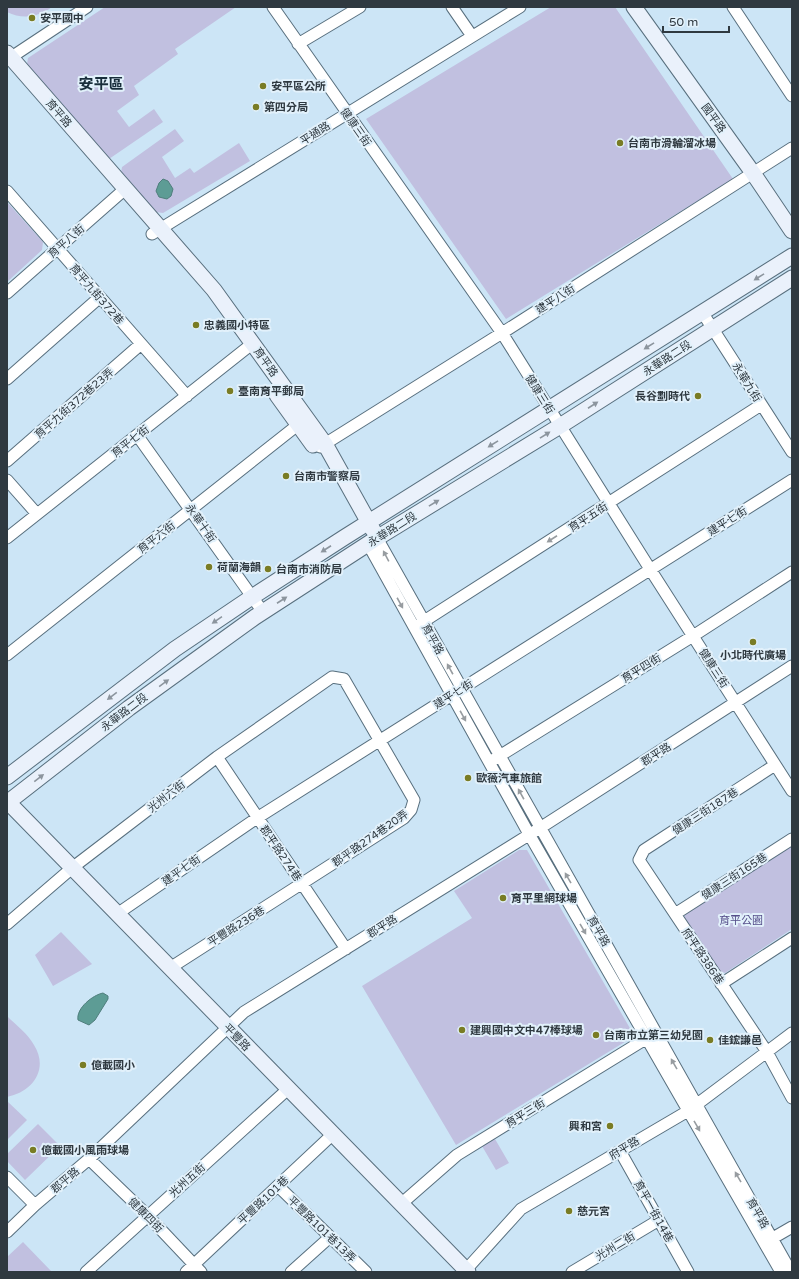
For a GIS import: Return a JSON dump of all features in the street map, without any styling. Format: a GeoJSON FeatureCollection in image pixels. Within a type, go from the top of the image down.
{"type":"FeatureCollection","features":[{"type":"Feature","properties":{"kind":"street"},"geometry":{"type":"LineString","coordinates":[[8,60],[87,7]]}},
{"type":"Feature","properties":{"kind":"street","name":"健康三街"},"geometry":{"type":"LineString","coordinates":[[273,7],[502,333],[650,569],[792,791]]}},
{"type":"Feature","properties":{"kind":"street"},"geometry":{"type":"LineString","coordinates":[[298,44],[360,7]]}},
{"type":"Feature","properties":{"kind":"street"},"geometry":{"type":"LineString","coordinates":[[452,7],[472,36]]}},
{"type":"Feature","properties":{"kind":"street","name":"平通路"},"geometry":{"type":"LineString","coordinates":[[157,231],[520,7]]}},
{"type":"Feature","properties":{"kind":"street","name":"國平路"},"geometry":{"type":"LineString","coordinates":[[634,7],[753,173],[792,231]]}},
{"type":"Feature","properties":{"kind":"street"},"geometry":{"type":"LineString","coordinates":[[733,7],[792,96]]}},
{"type":"Feature","properties":{"kind":"street","name":"育平路"},"geometry":{"type":"LineString","coordinates":[[8,60],[157,231],[206,295],[248,346],[320,447],[418,624],[452,695],[529,834],[651,1035]]}},
{"type":"Feature","properties":{"kind":"street","name":"建平八街"},"geometry":{"type":"LineString","coordinates":[[320,447],[792,148]]}},
{"type":"Feature","properties":{"kind":"street","name":"育平九街372巷"},"geometry":{"type":"LineString","coordinates":[[7,191],[187,396]]}},
{"type":"Feature","properties":{"kind":"street","name":"育平八街"},"geometry":{"type":"LineString","coordinates":[[7,293],[122,192]]}},
{"type":"Feature","properties":{"kind":"street","name":"永華路二段"},"geometry":{"type":"LineString","coordinates":[[7,777],[175,649],[252,596],[792,256]]}},
{"type":"Feature","properties":{"kind":"street","name":"永華路二段"},"geometry":{"type":"LineString","coordinates":[[7,802],[129,708],[263,612],[372,541],[560,426],[792,278]]}},
{"type":"Feature","properties":{"kind":"street"},"geometry":{"type":"LineString","coordinates":[[7,379],[100,297]]}},
{"type":"Feature","properties":{"kind":"street","name":"永華九街"},"geometry":{"type":"LineString","coordinates":[[702,312],[792,452]]}},
{"type":"Feature","properties":{"kind":"street","name":"育平九街372巷23弄"},"geometry":{"type":"LineString","coordinates":[[7,461],[141,344]]}},
{"type":"Feature","properties":{"kind":"street","name":"育平七街"},"geometry":{"type":"LineString","coordinates":[[7,538],[248,346]]}},
{"type":"Feature","properties":{"kind":"street","name":"育平五街"},"geometry":{"type":"LineString","coordinates":[[418,624],[761,405]]}},
{"type":"Feature","properties":{"kind":"street","name":"育平六街"},"geometry":{"type":"LineString","coordinates":[[7,655],[302,422]]}},
{"type":"Feature","properties":{"kind":"street","name":"永華十街"},"geometry":{"type":"LineString","coordinates":[[137,435],[263,612]]}},
{"type":"Feature","properties":{"kind":"street"},"geometry":{"type":"LineString","coordinates":[[7,480],[37,514]]}},
{"type":"Feature","properties":{"kind":"street","name":"建平七街"},"geometry":{"type":"LineString","coordinates":[[117,914],[257,818],[792,480]]}},
{"type":"Feature","properties":{"kind":"street","name":"育平四街"},"geometry":{"type":"LineString","coordinates":[[489,762],[693,636],[792,572]]}},
{"type":"Feature","properties":{"kind":"street","name":"育平路"},"geometry":{"type":"LineString","coordinates":[[418,624],[461,689],[540,828],[651,1035],[768,1241],[781,1272]]}},
{"type":"Feature","properties":{"kind":"street","name":"郡平路"},"geometry":{"type":"LineString","coordinates":[[7,1232],[35,1205],[89,1159],[244,1012],[540,828],[736,704],[792,666]]}},
{"type":"Feature","properties":{"kind":"street","name":"郡平路274巷20弄"},"geometry":{"type":"LineString","coordinates":[[302,884],[404,818],[411,810],[414,800],[344,679],[332,678]]}},
{"type":"Feature","properties":{"kind":"street","name":"光州六街"},"geometry":{"type":"LineString","coordinates":[[7,924],[72,868],[217,757],[332,678]]}},
{"type":"Feature","properties":{"kind":"street","name":"郡平路274巷"},"geometry":{"type":"LineString","coordinates":[[217,757],[346,949]]}},
{"type":"Feature","properties":{"kind":"street","name":"健康三街187巷"},"geometry":{"type":"LineString","coordinates":[[640,860],[644,850],[775,765]]}},
{"type":"Feature","properties":{"kind":"street","name":"平豐路"},"geometry":{"type":"LineString","coordinates":[[7,802],[466,1271]]}},
{"type":"Feature","properties":{"kind":"street","name":"健康三街165巷"},"geometry":{"type":"LineString","coordinates":[[675,914],[792,839]]}},
{"type":"Feature","properties":{"kind":"street","name":"府平路386巷"},"geometry":{"type":"LineString","coordinates":[[640,860],[767,1052],[792,1098]]}},
{"type":"Feature","properties":{"kind":"street","name":"平豐路236巷"},"geometry":{"type":"LineString","coordinates":[[170,968],[302,884]]}},
{"type":"Feature","properties":{"kind":"street"},"geometry":{"type":"LineString","coordinates":[[722,984],[792,938]]}},
{"type":"Feature","properties":{"kind":"street","name":"府平路"},"geometry":{"type":"LineString","coordinates":[[466,1271],[521,1209],[692,1107],[792,1033]]}},
{"type":"Feature","properties":{"kind":"street","name":"育平三街"},"geometry":{"type":"LineString","coordinates":[[401,1204],[458,1155],[651,1035]]}},
{"type":"Feature","properties":{"kind":"street","name":"光州五街"},"geometry":{"type":"LineString","coordinates":[[86,1272],[288,1088]]}},
{"type":"Feature","properties":{"kind":"street","name":"平豐路101巷"},"geometry":{"type":"LineString","coordinates":[[194,1270],[278,1186],[333,1134]]}},
{"type":"Feature","properties":{"kind":"street","name":"育平一街14巷"},"geometry":{"type":"LineString","coordinates":[[620,1151],[688,1272]]}},
{"type":"Feature","properties":{"kind":"street","name":"健康四街"},"geometry":{"type":"LineString","coordinates":[[89,1159],[148,1216],[194,1270]]}},
{"type":"Feature","properties":{"kind":"street"},"geometry":{"type":"LineString","coordinates":[[7,1177],[35,1205]]}},
{"type":"Feature","properties":{"kind":"street","name":"平豐路101巷13弄"},"geometry":{"type":"LineString","coordinates":[[278,1186],[366,1272]]}},
{"type":"Feature","properties":{"kind":"street","name":"光州二街"},"geometry":{"type":"LineString","coordinates":[[572,1272],[659,1220]]}},
{"type":"Feature","properties":{"kind":"street"},"geometry":{"type":"LineString","coordinates":[[768,1241],[792,1228]]}},
{"type":"Feature","properties":{"kind":"street"},"geometry":{"type":"LineString","coordinates":[[291,1272],[330,1237]]}},
{"type":"Feature","properties":{"kind":"street","name":"育平路"},"geometry":{"type":"LineString","coordinates":[[768,1241],[791,1272]]}},
{"type":"Feature","properties":{"kind":"green space"},"geometry":{"type":"Polygon","coordinates":[[[7,7],[52,7],[36,15],[25,17],[7,12],[7,7]]]}},
{"type":"Feature","properties":{"kind":"green space"},"geometry":{"type":"Polygon","coordinates":[[[105,7],[236,7],[175,49],[178,54],[134,86],[139,95],[117,111],[129,127],[154,109],[163,122],[109,159],[27,64],[28,58],[105,7]]]}},
{"type":"Feature","properties":{"kind":"green space"},"geometry":{"type":"Polygon","coordinates":[[[551,7],[615,7],[733,179],[506,319],[366,119],[551,7]]]}},
{"type":"Feature","properties":{"kind":"green space"},"geometry":{"type":"Polygon","coordinates":[[[175,129],[184,141],[162,157],[175,178],[190,168],[194,173],[239,143],[250,161],[163,213],[155,212],[121,173],[122,167],[175,129]]]}},
{"type":"Feature","properties":{"kind":"green space"},"geometry":{"type":"Polygon","coordinates":[[[7,202],[43,242],[42,250],[7,282],[7,202]]]}},
{"type":"Feature","properties":{"kind":"green space","name":"育平公園"},"geometry":{"type":"Polygon","coordinates":[[[792,844],[792,929],[725,973],[719,971],[684,920],[685,913],[792,844]]]}},
{"type":"Feature","properties":{"kind":"green space"},"geometry":{"type":"Polygon","coordinates":[[[519,850],[527,850],[631,1030],[628,1040],[456,1145],[362,986],[472,918],[454,891],[519,850]]]}},
{"type":"Feature","properties":{"kind":"green space"},"geometry":{"type":"Polygon","coordinates":[[[61,932],[92,964],[53,986],[35,955],[61,932]]]}},
{"type":"Feature","properties":{"kind":"green space"},"geometry":{"type":"Polygon","coordinates":[[[7,1016],[25,1033],[34,1045],[40,1063],[39,1071],[31,1085],[16,1094],[7,1097],[7,1016]]]}},
{"type":"Feature","properties":{"kind":"green space"},"geometry":{"type":"Polygon","coordinates":[[[7,1101],[27,1120],[7,1140],[7,1101]]]}},
{"type":"Feature","properties":{"kind":"green space","name":"億載國小風雨球場"},"geometry":{"type":"Polygon","coordinates":[[[38,1124],[60,1146],[25,1180],[7,1161],[7,1154],[38,1124]]]}},
{"type":"Feature","properties":{"kind":"green space"},"geometry":{"type":"Polygon","coordinates":[[[495,1139],[509,1163],[496,1170],[482,1146],[495,1139]]]}},
{"type":"Feature","properties":{"kind":"green space"},"geometry":{"type":"Polygon","coordinates":[[[23,1242],[52,1272],[7,1272],[7,1257],[23,1242]]]}},
{"type":"Feature","properties":{"kind":"shaded area"},"geometry":{"type":"Polygon","coordinates":[[[163,179],[168,181],[173,189],[171,196],[167,199],[159,197],[156,191],[159,183],[163,179]]]}},
{"type":"Feature","properties":{"kind":"shaded area"},"geometry":{"type":"Polygon","coordinates":[[[103,993],[108,996],[108,999],[95,1020],[89,1025],[78,1020],[78,1015],[82,1007],[90,999],[103,993]]]}},
{"type":"Feature","properties":{"kind":"place","name":"安平國中"},"geometry":{"type":"Point","coordinates":[32,18]}},
{"type":"Feature","properties":{"kind":"place","name":"安平區公所"},"geometry":{"type":"Point","coordinates":[263,86]}},
{"type":"Feature","properties":{"kind":"place","name":"第四分局"},"geometry":{"type":"Point","coordinates":[256,107]}},
{"type":"Feature","properties":{"kind":"place","name":"台南市滑輪溜冰場"},"geometry":{"type":"Point","coordinates":[620,143]}},
{"type":"Feature","properties":{"kind":"place","name":"忠義國小特區"},"geometry":{"type":"Point","coordinates":[196,325]}},
{"type":"Feature","properties":{"kind":"place","name":"臺南育平郵局"},"geometry":{"type":"Point","coordinates":[230,391]}},
{"type":"Feature","properties":{"kind":"place","name":"長谷劃時代"},"geometry":{"type":"Point","coordinates":[698,396]}},
{"type":"Feature","properties":{"kind":"place","name":"台南市警察局"},"geometry":{"type":"Point","coordinates":[286,476]}},
{"type":"Feature","properties":{"kind":"place","name":"荷蘭海韻"},"geometry":{"type":"Point","coordinates":[209,567]}},
{"type":"Feature","properties":{"kind":"place","name":"台南市消防局"},"geometry":{"type":"Point","coordinates":[268,569]}},
{"type":"Feature","properties":{"kind":"place","name":"小北時代廣場"},"geometry":{"type":"Point","coordinates":[753,642]}},
{"type":"Feature","properties":{"kind":"place","name":"歐薇汽車旅館"},"geometry":{"type":"Point","coordinates":[468,778]}},
{"type":"Feature","properties":{"kind":"place","name":"育平里網球場"},"geometry":{"type":"Point","coordinates":[503,898]}},
{"type":"Feature","properties":{"kind":"place","name":"建興國中文中47棒球場"},"geometry":{"type":"Point","coordinates":[462,1030]}},
{"type":"Feature","properties":{"kind":"place","name":"台南市立第三幼兒園"},"geometry":{"type":"Point","coordinates":[596,1035]}},
{"type":"Feature","properties":{"kind":"place","name":"佳鋐謙邑"},"geometry":{"type":"Point","coordinates":[710,1040]}},
{"type":"Feature","properties":{"kind":"place","name":"億載國小"},"geometry":{"type":"Point","coordinates":[83,1065]}},
{"type":"Feature","properties":{"kind":"place","name":"興和宮"},"geometry":{"type":"Point","coordinates":[610,1126]}},
{"type":"Feature","properties":{"kind":"place","name":"億載國小風雨球場"},"geometry":{"type":"Point","coordinates":[33,1150]}},
{"type":"Feature","properties":{"kind":"place","name":"慈元宮"},"geometry":{"type":"Point","coordinates":[569,1211]}},
{"type":"Feature","properties":{"kind":"district","name":"安平區"},"geometry":{"type":"Point","coordinates":[101,84]}}]}
